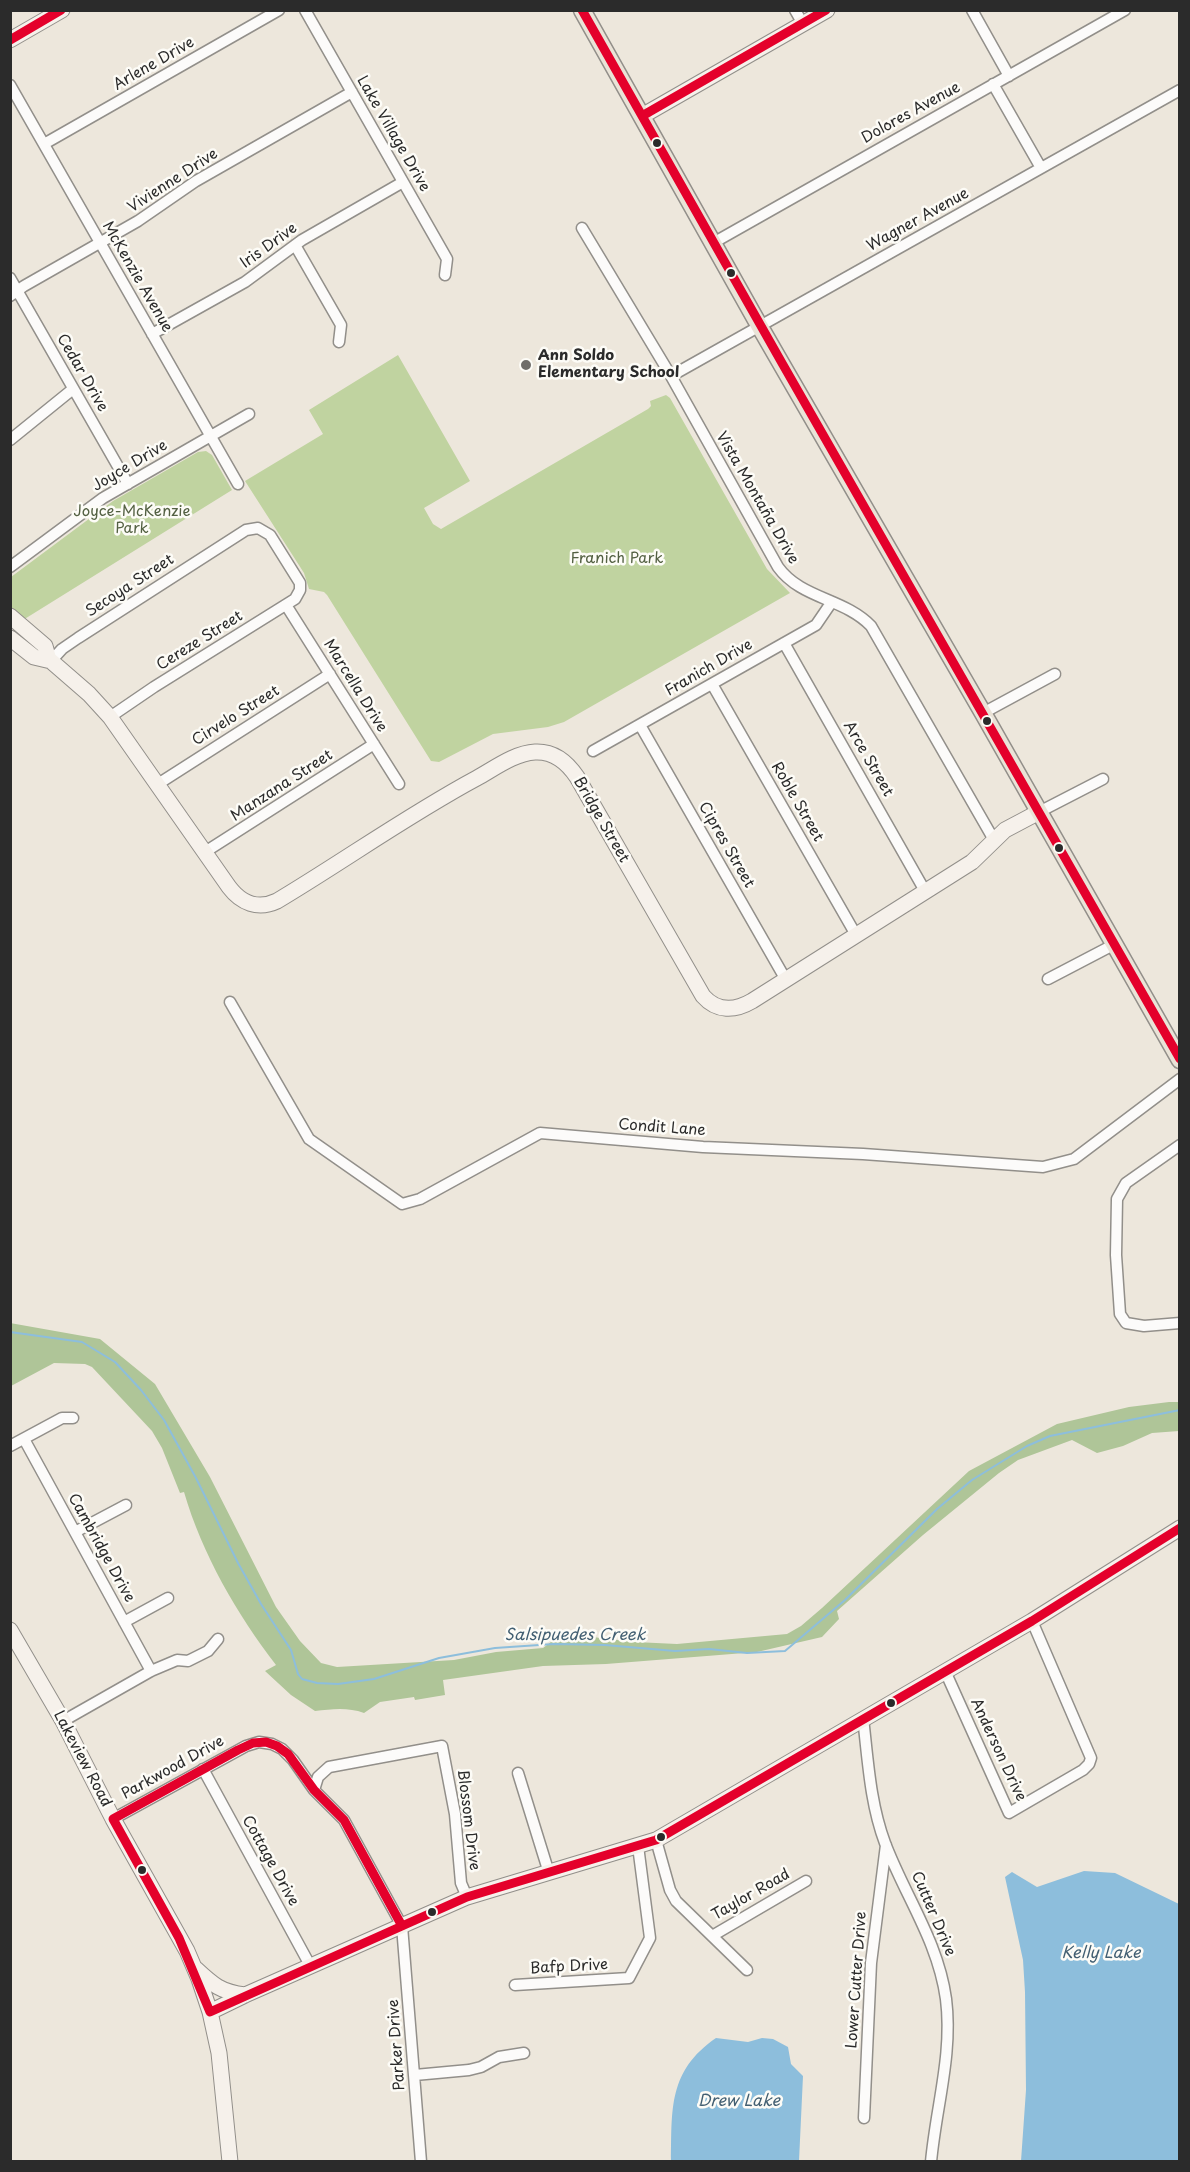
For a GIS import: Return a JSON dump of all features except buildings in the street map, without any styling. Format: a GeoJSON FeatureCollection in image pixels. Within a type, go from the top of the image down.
{"type":"FeatureCollection","features":[{"type":"Feature","properties":{"kind":"main road"},"geometry":{"type":"LineString","coordinates":[[582,10],[760,327],[983,713],[1179,1060]]}},
{"type":"Feature","properties":{"kind":"street"},"geometry":{"type":"LineString","coordinates":[[10,40],[62,10]]}},
{"type":"Feature","properties":{"kind":"street","name":"Arlene Drive"},"geometry":{"type":"LineString","coordinates":[[44,144],[279,10]]}},
{"type":"Feature","properties":{"kind":"street","name":"Lake Village Drive"},"geometry":{"type":"LineString","coordinates":[[305,10],[447,259],[445,275]]}},
{"type":"Feature","properties":{"kind":"street"},"geometry":{"type":"LineString","coordinates":[[642,116],[799,17],[827,10]]}},
{"type":"Feature","properties":{"kind":"street"},"geometry":{"type":"LineString","coordinates":[[972,10],[1009,76]]}},
{"type":"Feature","properties":{"kind":"street","name":"Dolores Avenue"},"geometry":{"type":"LineString","coordinates":[[713,243],[1125,10]]}},
{"type":"Feature","properties":{"kind":"street"},"geometry":{"type":"LineString","coordinates":[[993,84],[1041,168]]}},
{"type":"Feature","properties":{"kind":"street","name":"McKenzie Avenue"},"geometry":{"type":"LineString","coordinates":[[10,85],[238,484]]}},
{"type":"Feature","properties":{"kind":"street","name":"Wagner Avenue"},"geometry":{"type":"LineString","coordinates":[[671,376],[1179,90]]}},
{"type":"Feature","properties":{"kind":"street","name":"Vivienne Drive"},"geometry":{"type":"LineString","coordinates":[[14,293],[138,221],[196,181],[352,92]]}},
{"type":"Feature","properties":{"kind":"street","name":"Iris Drive"},"geometry":{"type":"LineString","coordinates":[[152,334],[259,274],[295,245],[403,182]]}},
{"type":"Feature","properties":{"kind":"street","name":"Vista Montaña Drive"},"geometry":{"type":"LineString","coordinates":[[582,228],[671,376],[778,567],[801,588],[860,617],[875,632],[994,840]]}},
{"type":"Feature","properties":{"kind":"street"},"geometry":{"type":"LineString","coordinates":[[295,245],[341,325],[339,342]]}},
{"type":"Feature","properties":{"kind":"street","name":"Cedar Drive"},"geometry":{"type":"LineString","coordinates":[[10,278],[14,293],[128,483]]}},
{"type":"Feature","properties":{"kind":"street"},"geometry":{"type":"LineString","coordinates":[[10,440],[73,389]]}},
{"type":"Feature","properties":{"kind":"street","name":"Joyce Drive"},"geometry":{"type":"LineString","coordinates":[[10,567],[103,498],[249,414]]}},
{"type":"Feature","properties":{"kind":"street","name":"Secoya Street"},"geometry":{"type":"LineString","coordinates":[[50,660],[78,638],[251,528],[261,528],[270,535],[300,586]]}},
{"type":"Feature","properties":{"kind":"street","name":"Cereze Street"},"geometry":{"type":"LineString","coordinates":[[110,717],[286,605],[297,596],[300,586]]}},
{"type":"Feature","properties":{"kind":"street","name":"Franich Drive"},"geometry":{"type":"LineString","coordinates":[[593,751],[816,624],[831,603]]}},
{"type":"Feature","properties":{"kind":"street","name":"Marcella Drive"},"geometry":{"type":"LineString","coordinates":[[286,605],[399,784]]}},
{"type":"Feature","properties":{"kind":"street","name":"Bridge Street"},"geometry":{"type":"LineString","coordinates":[[10,615],[45,646],[50,660],[89,694],[110,717],[229,888],[240,899],[256,905],[271,904],[407,818],[519,755],[546,752],[562,760],[574,772],[706,1000],[718,1007],[735,1009],[752,1001],[972,862],[1012,825],[1039,812]]}},
{"type":"Feature","properties":{"kind":"street","name":"Bridge Street"},"geometry":{"type":"LineString","coordinates":[[10,638],[34,657],[50,660]]}},
{"type":"Feature","properties":{"kind":"street","name":"Arce Street"},"geometry":{"type":"LineString","coordinates":[[784,643],[926,891]]}},
{"type":"Feature","properties":{"kind":"street","name":"Cirvelo Street"},"geometry":{"type":"LineString","coordinates":[[158,784],[330,674]]}},
{"type":"Feature","properties":{"kind":"street"},"geometry":{"type":"LineString","coordinates":[[983,713],[1055,674]]}},
{"type":"Feature","properties":{"kind":"street","name":"Roble Street"},"geometry":{"type":"LineString","coordinates":[[712,684],[855,935]]}},
{"type":"Feature","properties":{"kind":"street","name":"Cipres Street"},"geometry":{"type":"LineString","coordinates":[[640,725],[786,980]]}},
{"type":"Feature","properties":{"kind":"street","name":"Manzana Street"},"geometry":{"type":"LineString","coordinates":[[205,852],[374,744]]}},
{"type":"Feature","properties":{"kind":"street"},"geometry":{"type":"LineString","coordinates":[[1039,812],[1103,779]]}},
{"type":"Feature","properties":{"kind":"street"},"geometry":{"type":"LineString","coordinates":[[1048,979],[1115,944]]}},
{"type":"Feature","properties":{"kind":"street","name":"Condit Lane"},"geometry":{"type":"LineString","coordinates":[[230,1002],[309,1139],[402,1204],[420,1200],[540,1133],[703,1147],[863,1154],[1043,1167],[1074,1159],[1179,1079]]}},
{"type":"Feature","properties":{"kind":"street"},"geometry":{"type":"LineString","coordinates":[[1179,1145],[1126,1183],[1117,1199],[1116,1255],[1120,1314],[1126,1323],[1144,1326],[1179,1323]]}},
{"type":"Feature","properties":{"kind":"street"},"geometry":{"type":"LineString","coordinates":[[10,1446],[62,1418],[73,1418]]}},
{"type":"Feature","properties":{"kind":"street","name":"Cambridge Drive"},"geometry":{"type":"LineString","coordinates":[[24,1439],[151,1671]]}},
{"type":"Feature","properties":{"kind":"street"},"geometry":{"type":"LineString","coordinates":[[75,1532],[126,1504]]}},
{"type":"Feature","properties":{"kind":"street"},"geometry":{"type":"LineString","coordinates":[[210,2012],[467,1898],[656,1840],[1032,1621],[1179,1528]]}},
{"type":"Feature","properties":{"kind":"street"},"geometry":{"type":"LineString","coordinates":[[124,1622],[168,1599]]}},
{"type":"Feature","properties":{"kind":"street","name":"Anderson Drive"},"geometry":{"type":"LineString","coordinates":[[945,1671],[1010,1813],[1083,1770],[1091,1758],[1032,1621]]}},
{"type":"Feature","properties":{"kind":"street","name":"Lakeview Road"},"geometry":{"type":"LineString","coordinates":[[10,1630],[63,1721],[193,1966],[210,2012],[219,2053],[230,2162]]}},
{"type":"Feature","properties":{"kind":"street"},"geometry":{"type":"LineString","coordinates":[[63,1721],[151,1671],[177,1660],[188,1661],[208,1651],[218,1639]]}},
{"type":"Feature","properties":{"kind":"street","name":"Cutter Drive"},"geometry":{"type":"LineString","coordinates":[[863,1718],[873,1802],[886,1845],[929,1937],[939,1967],[945,1997],[948,2047],[931,2162]]}},
{"type":"Feature","properties":{"kind":"street","name":"Parkwood Drive"},"geometry":{"type":"LineString","coordinates":[[114,1819],[246,1746],[259,1742],[277,1746],[288,1754],[314,1790],[344,1820],[402,1926]]}},
{"type":"Feature","properties":{"kind":"street","name":"Blossom Drive"},"geometry":{"type":"LineString","coordinates":[[335,1766],[442,1746],[455,1814],[461,1883],[467,1898]]}},
{"type":"Feature","properties":{"kind":"street"},"geometry":{"type":"LineString","coordinates":[[297,1766],[308,1770],[335,1766]]}},
{"type":"Feature","properties":{"kind":"street"},"geometry":{"type":"LineString","coordinates":[[314,1790],[320,1773],[335,1766]]}},
{"type":"Feature","properties":{"kind":"street","name":"Cottage Drive"},"geometry":{"type":"LineString","coordinates":[[203,1769],[311,1967]]}},
{"type":"Feature","properties":{"kind":"street"},"geometry":{"type":"LineString","coordinates":[[518,1773],[549,1873]]}},
{"type":"Feature","properties":{"kind":"street"},"geometry":{"type":"LineString","coordinates":[[656,1840],[670,1890],[676,1900],[747,1970]]}},
{"type":"Feature","properties":{"kind":"street","name":"Lower Cutter Drive"},"geometry":{"type":"LineString","coordinates":[[864,2118],[871,1963],[886,1845]]}},
{"type":"Feature","properties":{"kind":"street","name":"Bafp Drive"},"geometry":{"type":"LineString","coordinates":[[515,1985],[629,1978],[650,1938],[638,1846]]}},
{"type":"Feature","properties":{"kind":"street","name":"Taylor Road"},"geometry":{"type":"LineString","coordinates":[[712,1936],[806,1881]]}},
{"type":"Feature","properties":{"kind":"street","name":"Parker Drive"},"geometry":{"type":"LineString","coordinates":[[402,1926],[421,2162]]}},
{"type":"Feature","properties":{"kind":"street"},"geometry":{"type":"LineString","coordinates":[[193,1966],[219,1989],[228,1993],[245,1995]]}},
{"type":"Feature","properties":{"kind":"street"},"geometry":{"type":"LineString","coordinates":[[415,2075],[469,2070],[481,2067],[499,2057],[524,2053]]}},
{"type":"Feature","properties":{"kind":"green space","name":"Franich Park"},"geometry":{"type":"Polygon","coordinates":[[[398,355],[470,481],[424,508],[433,524],[441,529],[648,409],[651,406],[650,401],[666,395],[670,398],[767,569],[790,593],[564,722],[548,727],[493,734],[439,762],[431,761],[327,595],[324,592],[309,589],[304,573],[245,481],[323,434],[309,410],[398,355]]]}},
{"type":"Feature","properties":{"kind":"green space","name":"Joyce-McKenzie Park"},"geometry":{"type":"Polygon","coordinates":[[[206,451],[212,455],[232,490],[23,620],[11,609],[11,577],[113,501],[198,452],[206,451]]]}},
{"type":"Feature","properties":{"kind":"green space"},"geometry":{"type":"Polygon","coordinates":[[[10,1323],[100,1339],[155,1384],[210,1477],[276,1607],[300,1641],[321,1663],[337,1667],[454,1660],[496,1652],[543,1648],[567,1634],[635,1642],[677,1644],[787,1634],[801,1626],[822,1608],[969,1471],[1057,1424],[1129,1407],[1179,1402],[1179,1431],[1152,1433],[1123,1446],[1097,1453],[1072,1440],[1018,1460],[923,1535],[837,1611],[839,1619],[822,1637],[757,1652],[606,1664],[543,1666],[443,1680],[445,1695],[380,1702],[364,1713],[346,1709],[315,1711],[291,1695],[265,1671],[276,1665],[222,1583],[200,1538],[184,1492],[180,1493],[162,1448],[152,1431],[92,1367],[85,1364],[54,1363],[11,1386],[10,1323]]]}},
{"type":"Feature","properties":{"kind":"water","name":"Kelly Lake"},"geometry":{"type":"Polygon","coordinates":[[[1084,1871],[1115,1873],[1179,1904],[1179,2161],[1021,2161],[1026,2090],[1025,1992],[1023,1960],[1005,1877],[1012,1872],[1037,1887],[1084,1871]]]}},
{"type":"Feature","properties":{"kind":"water","name":"Drew Lake"},"geometry":{"type":"Polygon","coordinates":[[[716,2038],[748,2042],[762,2038],[773,2039],[788,2047],[791,2064],[803,2076],[799,2161],[671,2161],[673,2108],[681,2078],[700,2051],[716,2038]]]}},
{"type":"Feature","properties":{"kind":"waterway","name":"Salsipuedes Creek"},"geometry":{"type":"LineString","coordinates":[[10,1332],[82,1342],[115,1362],[141,1390],[164,1420],[238,1563],[291,1650],[298,1674],[302,1679],[317,1683],[338,1684],[374,1679],[439,1658],[495,1648],[554,1644],[605,1645],[675,1651],[709,1649],[747,1653],[785,1651],[845,1600],[937,1509],[972,1480],[1027,1446],[1050,1436],[1180,1410]]}},
{"type":"Feature","properties":{"kind":"transit line"},"geometry":{"type":"LineString","coordinates":[[10,40],[61,10]]}},
{"type":"Feature","properties":{"kind":"transit line"},"geometry":{"type":"LineString","coordinates":[[582,10],[1180,1059]]}},
{"type":"Feature","properties":{"kind":"transit line"},"geometry":{"type":"LineString","coordinates":[[642,116],[826,10]]}},
{"type":"Feature","properties":{"kind":"transit line"},"geometry":{"type":"LineString","coordinates":[[402,1926],[467,1897],[656,1840],[1032,1621],[1180,1528]]}},
{"type":"Feature","properties":{"kind":"transit line"},"geometry":{"type":"LineString","coordinates":[[266,1742],[288,1754],[314,1790],[344,1820],[402,1926],[210,2012],[179,1938],[113,1819],[238,1750],[253,1743],[266,1742]]}},
{"type":"Feature","properties":{"kind":"place","name":"Ann Soldo Elementary School"},"geometry":{"type":"Point","coordinates":[526,365]}}]}
